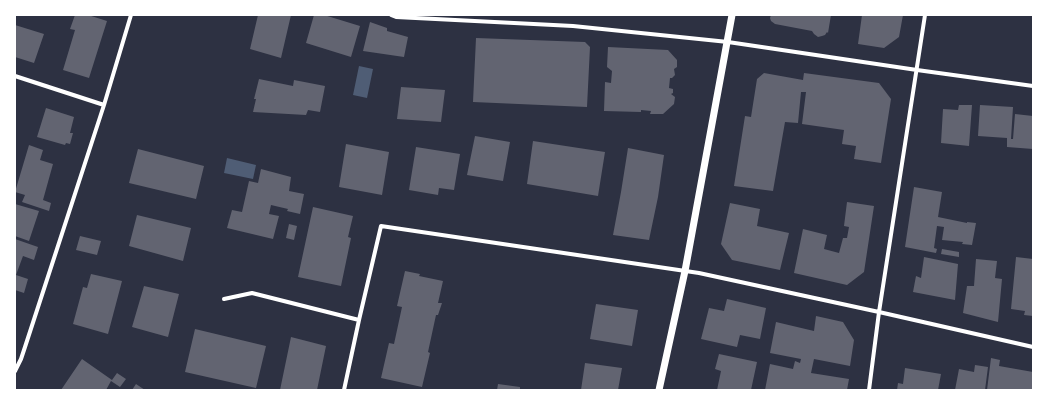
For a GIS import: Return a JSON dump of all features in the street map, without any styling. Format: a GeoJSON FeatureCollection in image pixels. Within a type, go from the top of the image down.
{"type":"FeatureCollection","features":[{"type":"Feature","properties":{"kind":"street"},"geometry":{"type":"LineString","coordinates":[[15,371],[26,347],[104,105],[131,15]]}},
{"type":"Feature","properties":{"kind":"street"},"geometry":{"type":"LineString","coordinates":[[391,15],[396,17],[573,26],[728,42],[1033,86]]}},
{"type":"Feature","properties":{"kind":"street"},"geometry":{"type":"LineString","coordinates":[[659,390],[686,271],[732,15]]}},
{"type":"Feature","properties":{"kind":"street"},"geometry":{"type":"LineString","coordinates":[[868,390],[925,15]]}},
{"type":"Feature","properties":{"kind":"street"},"geometry":{"type":"LineString","coordinates":[[15,76],[104,105]]}},
{"type":"Feature","properties":{"kind":"street"},"geometry":{"type":"LineString","coordinates":[[344,390],[358,320],[381,226],[699,273],[1033,347]]}},
{"type":"Feature","properties":{"kind":"street"},"geometry":{"type":"LineString","coordinates":[[224,299],[252,293],[358,320]]}},
{"type":"Feature","properties":{"kind":"water"},"geometry":{"type":"Polygon","coordinates":[[[359,66],[373,69],[367,98],[353,95],[359,66]]]}},
{"type":"Feature","properties":{"kind":"water"},"geometry":{"type":"Polygon","coordinates":[[[227,158],[256,165],[253,179],[224,173],[227,158]]]}},
{"type":"Feature","properties":{"kind":"building"},"geometry":{"type":"Polygon","coordinates":[[[75,15],[88,15],[107,21],[89,78],[63,70],[75,30],[70,29],[75,15]]]}},
{"type":"Feature","properties":{"kind":"building"},"geometry":{"type":"Polygon","coordinates":[[[258,15],[291,15],[281,58],[250,49],[258,15]]]}},
{"type":"Feature","properties":{"kind":"building"},"geometry":{"type":"Polygon","coordinates":[[[314,15],[324,15],[360,26],[351,57],[306,43],[314,15]]]}},
{"type":"Feature","properties":{"kind":"building"},"geometry":{"type":"Polygon","coordinates":[[[771,15],[831,15],[828,33],[827,32],[825,35],[818,37],[812,31],[775,24],[771,21],[771,15]]]}},
{"type":"Feature","properties":{"kind":"building"},"geometry":{"type":"Polygon","coordinates":[[[862,15],[903,15],[899,37],[884,48],[858,44],[862,15]]]}},
{"type":"Feature","properties":{"kind":"building"},"geometry":{"type":"Polygon","coordinates":[[[370,22],[387,28],[387,31],[408,37],[404,57],[363,51],[370,22]]]}},
{"type":"Feature","properties":{"kind":"building"},"geometry":{"type":"Polygon","coordinates":[[[15,25],[44,34],[34,63],[15,57],[15,25]]]}},
{"type":"Feature","properties":{"kind":"building"},"geometry":{"type":"Polygon","coordinates":[[[476,38],[585,42],[590,47],[587,107],[473,102],[476,38]]]}},
{"type":"Feature","properties":{"kind":"building"},"geometry":{"type":"Polygon","coordinates":[[[608,47],[668,50],[677,60],[677,67],[674,69],[675,75],[670,78],[669,88],[673,89],[673,93],[671,94],[675,97],[674,104],[663,114],[650,114],[651,111],[641,110],[641,112],[604,111],[605,82],[611,83],[612,71],[607,67],[608,47]]]}},
{"type":"Feature","properties":{"kind":"building"},"geometry":{"type":"Polygon","coordinates":[[[764,73],[803,80],[804,73],[879,83],[891,99],[881,163],[854,159],[856,146],[842,144],[844,130],[802,124],[806,92],[801,92],[798,123],[785,122],[773,191],[734,186],[745,116],[751,117],[757,79],[764,73]]]}},
{"type":"Feature","properties":{"kind":"building"},"geometry":{"type":"Polygon","coordinates":[[[259,79],[293,86],[294,80],[325,86],[320,112],[308,110],[306,115],[253,112],[256,99],[254,99],[259,79]]]}},
{"type":"Feature","properties":{"kind":"building"},"geometry":{"type":"Polygon","coordinates":[[[401,87],[445,90],[441,122],[397,119],[401,87]]]}},
{"type":"Feature","properties":{"kind":"building"},"geometry":{"type":"Polygon","coordinates":[[[959,105],[972,105],[969,146],[941,143],[943,109],[958,110],[959,105]]]}},
{"type":"Feature","properties":{"kind":"building"},"geometry":{"type":"Polygon","coordinates":[[[980,105],[1013,107],[1011,139],[1013,139],[1015,114],[1033,116],[1033,149],[1007,147],[1007,138],[978,136],[980,105]]]}},
{"type":"Feature","properties":{"kind":"building"},"geometry":{"type":"Polygon","coordinates":[[[46,108],[74,117],[70,133],[73,133],[70,144],[66,143],[65,145],[37,137],[46,108]]]}},
{"type":"Feature","properties":{"kind":"building"},"geometry":{"type":"Polygon","coordinates":[[[475,136],[510,142],[503,181],[467,175],[475,136]]]}},
{"type":"Feature","properties":{"kind":"building"},"geometry":{"type":"Polygon","coordinates":[[[533,141],[605,152],[598,196],[527,184],[533,141]]]}},
{"type":"Feature","properties":{"kind":"building"},"geometry":{"type":"Polygon","coordinates":[[[346,144],[389,152],[382,195],[339,187],[346,144]]]}},
{"type":"Feature","properties":{"kind":"building"},"geometry":{"type":"Polygon","coordinates":[[[29,145],[43,150],[40,160],[53,164],[43,200],[51,203],[49,211],[22,202],[25,195],[15,192],[29,145]]]}},
{"type":"Feature","properties":{"kind":"building"},"geometry":{"type":"Polygon","coordinates":[[[416,147],[460,154],[454,190],[439,188],[438,195],[409,190],[416,147]]]}},
{"type":"Feature","properties":{"kind":"building"},"geometry":{"type":"Polygon","coordinates":[[[628,148],[664,155],[658,197],[649,240],[613,235],[628,148]]]}},
{"type":"Feature","properties":{"kind":"building"},"geometry":{"type":"Polygon","coordinates":[[[138,149],[204,166],[196,199],[129,183],[138,149]]]}},
{"type":"Feature","properties":{"kind":"building"},"geometry":{"type":"Polygon","coordinates":[[[261,169],[291,177],[289,191],[304,194],[300,214],[287,211],[288,209],[271,205],[269,214],[279,216],[273,239],[227,228],[232,210],[242,212],[249,181],[258,183],[261,169]]]}},
{"type":"Feature","properties":{"kind":"building"},"geometry":{"type":"Polygon","coordinates":[[[914,187],[942,192],[938,217],[967,223],[976,223],[972,245],[962,244],[963,242],[942,240],[944,227],[937,226],[934,248],[937,249],[936,253],[905,247],[914,187]]]}},
{"type":"Feature","properties":{"kind":"building"},"geometry":{"type":"Polygon","coordinates":[[[847,202],[874,206],[864,272],[847,285],[794,273],[803,229],[827,235],[824,249],[839,253],[843,238],[847,238],[849,227],[844,226],[847,202]]]}},
{"type":"Feature","properties":{"kind":"building"},"geometry":{"type":"Polygon","coordinates":[[[730,203],[760,209],[757,226],[789,233],[780,270],[732,260],[721,244],[730,203]]]}},
{"type":"Feature","properties":{"kind":"building"},"geometry":{"type":"Polygon","coordinates":[[[15,204],[39,211],[29,241],[15,236],[15,204]]]}},
{"type":"Feature","properties":{"kind":"building"},"geometry":{"type":"Polygon","coordinates":[[[313,207],[353,216],[348,237],[351,238],[341,286],[298,277],[313,207]]]}},
{"type":"Feature","properties":{"kind":"building"},"geometry":{"type":"Polygon","coordinates":[[[137,215],[191,228],[183,261],[129,246],[137,215]]]}},
{"type":"Feature","properties":{"kind":"building"},"geometry":{"type":"Polygon","coordinates":[[[289,224],[297,226],[294,240],[286,238],[289,224]]]}},
{"type":"Feature","properties":{"kind":"building"},"geometry":{"type":"Polygon","coordinates":[[[80,236],[101,241],[97,255],[76,250],[80,236]]]}},
{"type":"Feature","properties":{"kind":"building"},"geometry":{"type":"Polygon","coordinates":[[[15,239],[38,247],[34,260],[23,256],[16,275],[28,279],[24,293],[15,290],[15,239]]]}},
{"type":"Feature","properties":{"kind":"building"},"geometry":{"type":"Polygon","coordinates":[[[942,249],[959,252],[959,257],[941,254],[942,249]]]}},
{"type":"Feature","properties":{"kind":"building"},"geometry":{"type":"Polygon","coordinates":[[[924,257],[958,264],[955,300],[913,292],[916,276],[921,278],[924,257]]]}},
{"type":"Feature","properties":{"kind":"building"},"geometry":{"type":"Polygon","coordinates":[[[1016,257],[1033,259],[1033,316],[1024,315],[1025,311],[1011,309],[1016,257]]]}},
{"type":"Feature","properties":{"kind":"building"},"geometry":{"type":"Polygon","coordinates":[[[976,259],[997,261],[995,278],[1002,279],[998,322],[963,313],[967,286],[974,286],[976,259]]]}},
{"type":"Feature","properties":{"kind":"building"},"geometry":{"type":"Polygon","coordinates":[[[405,271],[420,274],[419,276],[443,281],[438,303],[442,303],[438,315],[436,315],[428,352],[430,353],[422,387],[381,378],[389,343],[394,344],[402,307],[397,306],[405,271]]]}},
{"type":"Feature","properties":{"kind":"building"},"geometry":{"type":"Polygon","coordinates":[[[91,274],[122,281],[108,334],[73,324],[83,287],[87,288],[91,274]]]}},
{"type":"Feature","properties":{"kind":"building"},"geometry":{"type":"Polygon","coordinates":[[[144,286],[179,294],[168,337],[132,327],[144,286]]]}},
{"type":"Feature","properties":{"kind":"building"},"geometry":{"type":"Polygon","coordinates":[[[727,299],[766,308],[760,339],[740,335],[737,347],[701,339],[709,308],[724,311],[727,299]]]}},
{"type":"Feature","properties":{"kind":"building"},"geometry":{"type":"Polygon","coordinates":[[[596,304],[638,310],[632,346],[590,339],[596,304]]]}},
{"type":"Feature","properties":{"kind":"building"},"geometry":{"type":"Polygon","coordinates":[[[816,316],[843,322],[854,340],[850,366],[814,359],[811,373],[849,379],[847,390],[765,390],[770,364],[793,369],[795,361],[800,363],[801,359],[770,353],[776,322],[814,331],[816,316]]]}},
{"type":"Feature","properties":{"kind":"building"},"geometry":{"type":"Polygon","coordinates":[[[195,329],[266,346],[256,388],[185,372],[195,329]]]}},
{"type":"Feature","properties":{"kind":"building"},"geometry":{"type":"Polygon","coordinates":[[[291,337],[326,346],[317,390],[280,390],[291,337]]]}},
{"type":"Feature","properties":{"kind":"building"},"geometry":{"type":"Polygon","coordinates":[[[719,354],[757,362],[751,390],[717,390],[721,371],[715,369],[719,354]]]}},
{"type":"Feature","properties":{"kind":"building"},"geometry":{"type":"Polygon","coordinates":[[[991,358],[1000,360],[999,366],[1033,372],[1033,390],[987,390],[991,358]]]}},
{"type":"Feature","properties":{"kind":"building"},"geometry":{"type":"Polygon","coordinates":[[[82,359],[112,380],[117,373],[126,379],[120,387],[111,381],[106,390],[61,390],[82,359]]]}},
{"type":"Feature","properties":{"kind":"building"},"geometry":{"type":"Polygon","coordinates":[[[585,363],[622,368],[618,390],[581,390],[585,363]]]}},
{"type":"Feature","properties":{"kind":"building"},"geometry":{"type":"Polygon","coordinates":[[[975,365],[988,367],[985,390],[955,390],[959,369],[974,372],[975,365]]]}},
{"type":"Feature","properties":{"kind":"building"},"geometry":{"type":"Polygon","coordinates":[[[905,368],[941,374],[938,390],[897,390],[898,383],[903,384],[905,368]]]}},
{"type":"Feature","properties":{"kind":"building"},"geometry":{"type":"Polygon","coordinates":[[[136,384],[145,390],[132,390],[136,384]]]}},
{"type":"Feature","properties":{"kind":"building"},"geometry":{"type":"Polygon","coordinates":[[[498,384],[520,387],[520,390],[497,390],[498,384]]]}}]}
